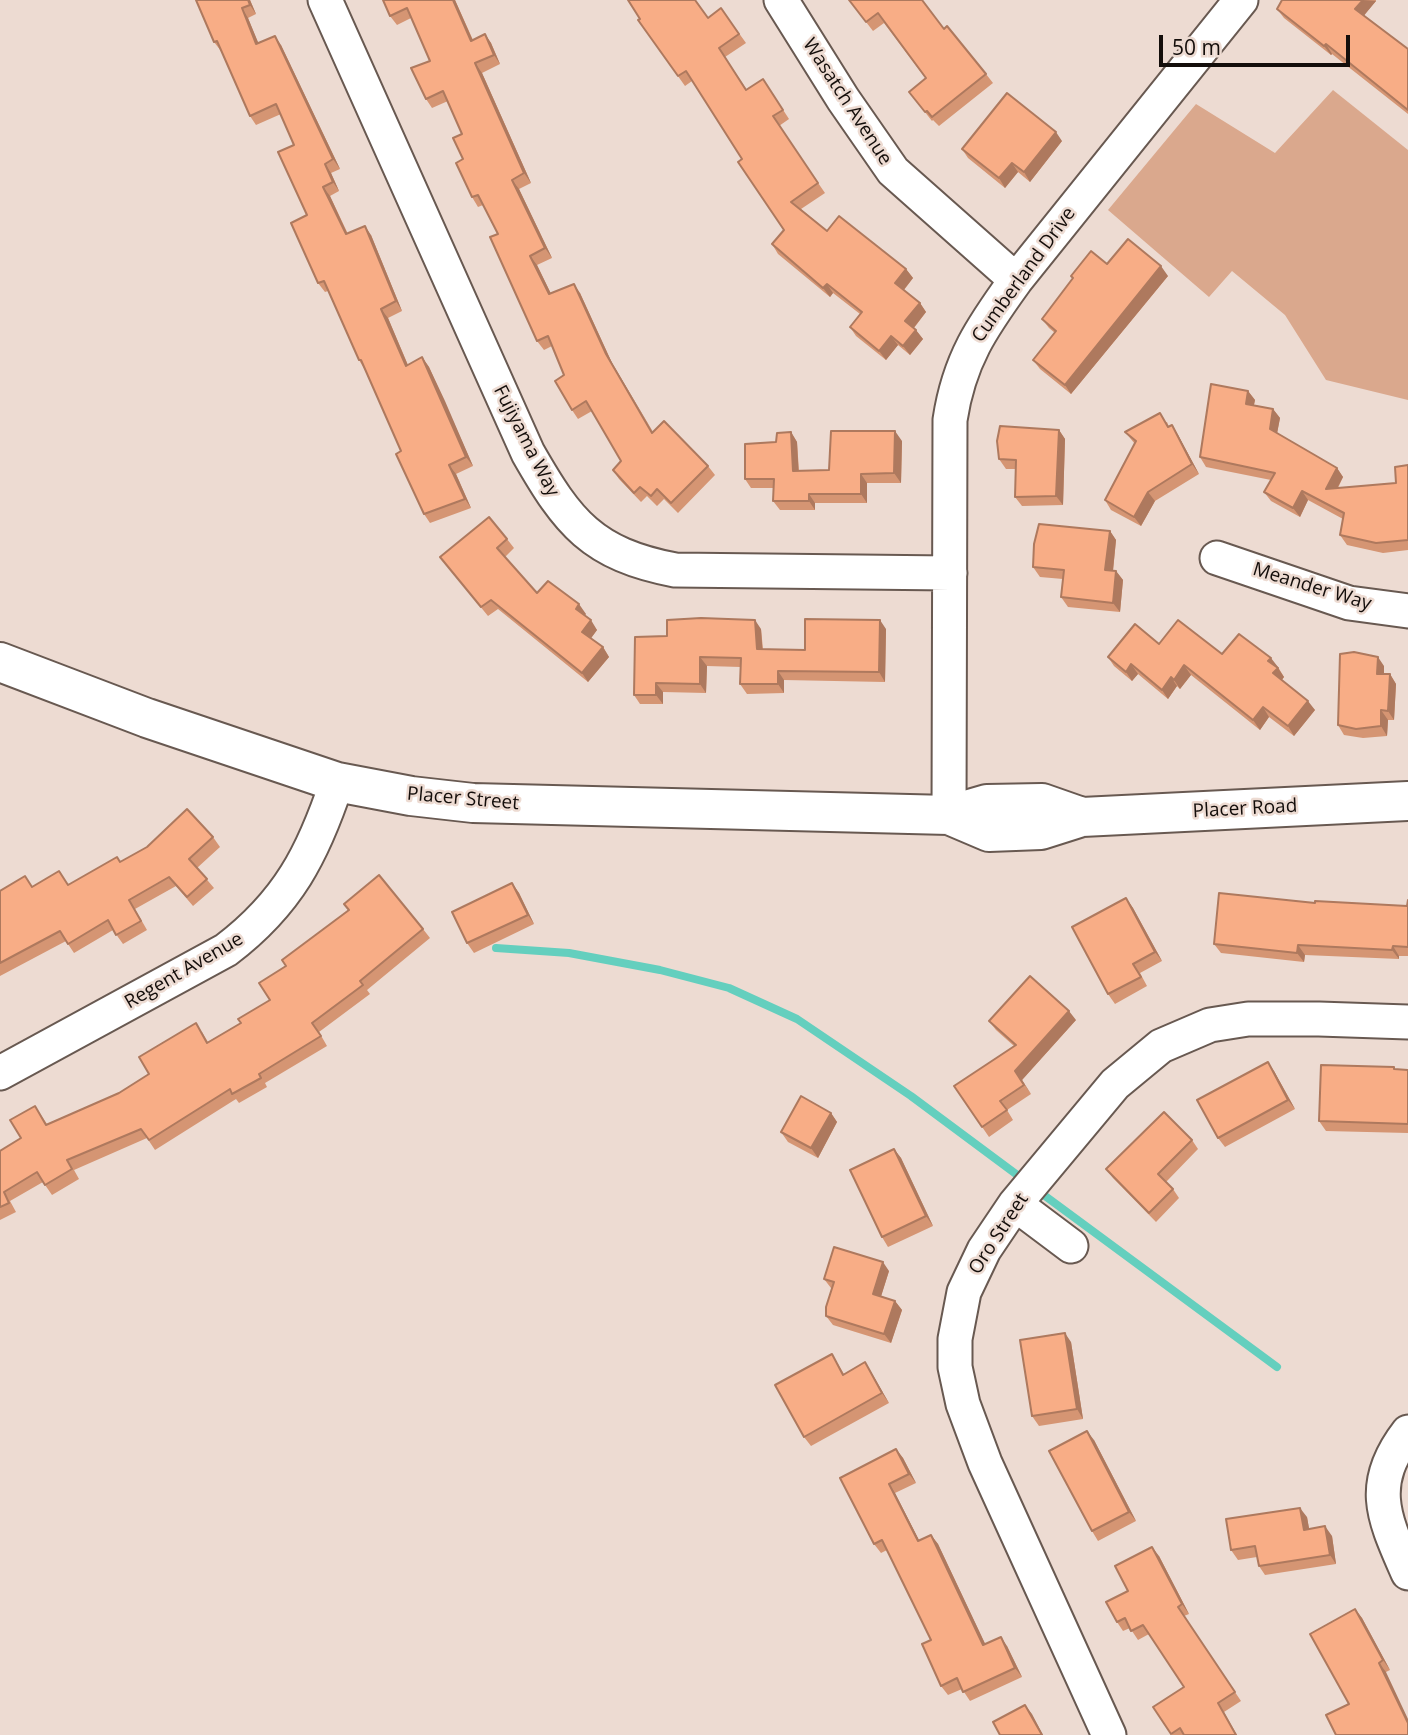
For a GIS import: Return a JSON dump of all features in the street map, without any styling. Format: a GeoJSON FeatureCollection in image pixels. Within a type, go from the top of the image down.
{"type":"FeatureCollection","features":[{"type":"Feature","properties":{"kind":"main road","name":"Placer Street"},"geometry":{"type":"LineString","coordinates":[[0,662],[159,722],[337,782],[411,796],[473,803],[949,815]]}},
{"type":"Feature","properties":{"kind":"main road","name":"Placer Road"},"geometry":{"type":"LineString","coordinates":[[949,815],[989,832],[1041,830],[1082,817],[1408,801]]}},
{"type":"Feature","properties":{"kind":"street","name":"Fujiyama Way"},"geometry":{"type":"LineString","coordinates":[[325,0],[528,453],[554,499],[580,528],[611,550],[654,566],[675,570],[950,573]]}},
{"type":"Feature","properties":{"kind":"street","name":"Wasatch Avenue"},"geometry":{"type":"LineString","coordinates":[[782,0],[843,99],[893,172],[1016,280]]}},
{"type":"Feature","properties":{"kind":"street","name":"Cumberland Drive"},"geometry":{"type":"LineString","coordinates":[[949,815],[950,420],[960,373],[971,348],[1016,280],[1241,0]]}},
{"type":"Feature","properties":{"kind":"street","name":"Meander Way"},"geometry":{"type":"LineString","coordinates":[[1217,558],[1349,603],[1408,611]]}},
{"type":"Feature","properties":{"kind":"street","name":"Regent Avenue"},"geometry":{"type":"LineString","coordinates":[[0,1073],[226,950],[248,934],[277,905],[301,868],[322,827],[337,782]]}},
{"type":"Feature","properties":{"kind":"street","name":"Oro Street"},"geometry":{"type":"LineString","coordinates":[[1109,1735],[985,1463],[963,1404],[955,1367],[955,1339],[964,1292],[984,1250],[1015,1204],[1115,1084],[1149,1055],[1178,1038],[1210,1025],[1248,1019],[1408,1022]]}},
{"type":"Feature","properties":{"kind":"street"},"geometry":{"type":"LineString","coordinates":[[1015,1204],[1071,1246]]}},
{"type":"Feature","properties":{"kind":"street"},"geometry":{"type":"LineString","coordinates":[[1408,1432],[1389,1460],[1381,1493],[1388,1527],[1408,1573]]}},
{"type":"Feature","properties":{"kind":"shaded area"},"geometry":{"type":"Polygon","coordinates":[[[1333,90],[1408,150],[1408,400],[1326,380],[1285,315],[1232,271],[1209,297],[1108,210],[1196,104],[1275,153],[1333,90]]]}},
{"type":"Feature","properties":{"kind":"building"},"geometry":{"type":"Polygon","coordinates":[[[196,0],[248,0],[250,5],[242,8],[256,44],[275,36],[333,159],[325,164],[333,182],[323,187],[346,234],[365,226],[396,301],[381,309],[406,366],[422,357],[466,457],[449,465],[465,499],[424,514],[396,454],[401,451],[361,360],[324,281],[318,283],[291,223],[307,215],[278,152],[294,145],[276,104],[250,116],[196,0]]]}},
{"type":"Feature","properties":{"kind":"building"},"geometry":{"type":"Polygon","coordinates":[[[383,0],[453,0],[471,41],[485,34],[494,55],[475,63],[524,173],[512,180],[545,248],[530,256],[549,294],[574,284],[606,354],[652,433],[664,421],[708,466],[671,503],[657,489],[651,496],[640,487],[634,493],[613,470],[621,461],[586,401],[572,410],[555,381],[564,375],[548,336],[537,341],[490,237],[498,234],[478,195],[472,197],[456,163],[463,159],[453,138],[462,134],[443,91],[426,99],[411,68],[430,61],[407,8],[390,16],[383,0]]]}},
{"type":"Feature","properties":{"kind":"building"},"geometry":{"type":"Polygon","coordinates":[[[628,0],[695,0],[708,18],[721,8],[739,34],[719,48],[746,90],[763,79],[783,110],[773,116],[818,183],[791,202],[827,231],[839,216],[906,269],[895,283],[920,303],[905,321],[916,330],[903,346],[891,336],[879,351],[850,327],[862,312],[827,284],[823,288],[772,244],[784,230],[738,162],[742,159],[686,71],[678,76],[638,20],[640,19],[628,0]]]}},
{"type":"Feature","properties":{"kind":"building"},"geometry":{"type":"Polygon","coordinates":[[[849,0],[922,0],[944,29],[947,26],[986,74],[932,117],[909,92],[926,78],[878,13],[866,22],[849,0]]]}},
{"type":"Feature","properties":{"kind":"building"},"geometry":{"type":"Polygon","coordinates":[[[1282,0],[1363,0],[1355,9],[1408,49],[1408,110],[1326,44],[1324,46],[1277,9],[1282,0]]]}},
{"type":"Feature","properties":{"kind":"building"},"geometry":{"type":"Polygon","coordinates":[[[1007,93],[1056,132],[1024,172],[1012,163],[999,178],[962,149],[1007,93]]]}},
{"type":"Feature","properties":{"kind":"building"},"geometry":{"type":"Polygon","coordinates":[[[1128,239],[1161,266],[1065,385],[1033,360],[1056,331],[1042,319],[1091,251],[1107,264],[1128,239]]]}},
{"type":"Feature","properties":{"kind":"building"},"geometry":{"type":"Polygon","coordinates":[[[1211,384],[1248,391],[1246,404],[1273,409],[1270,429],[1337,468],[1326,489],[1396,483],[1395,467],[1408,465],[1408,540],[1376,543],[1340,535],[1344,513],[1302,491],[1293,508],[1264,492],[1275,473],[1200,457],[1211,384]]]}},
{"type":"Feature","properties":{"kind":"building"},"geometry":{"type":"Polygon","coordinates":[[[1160,413],[1168,427],[1172,425],[1192,464],[1148,492],[1134,517],[1105,500],[1136,441],[1125,432],[1160,413]]]}},
{"type":"Feature","properties":{"kind":"building"},"geometry":{"type":"Polygon","coordinates":[[[1000,426],[1059,430],[1056,496],[1015,497],[1016,460],[999,459],[997,441],[1000,426]]]}},
{"type":"Feature","properties":{"kind":"building"},"geometry":{"type":"Polygon","coordinates":[[[831,431],[895,431],[894,473],[861,474],[861,494],[809,494],[809,501],[773,501],[774,479],[745,479],[745,444],[776,442],[777,433],[791,432],[793,471],[829,470],[831,431]]]}},
{"type":"Feature","properties":{"kind":"building"},"geometry":{"type":"Polygon","coordinates":[[[489,517],[507,539],[497,548],[537,593],[548,581],[579,604],[576,609],[591,620],[582,632],[603,647],[582,673],[491,600],[481,607],[440,557],[489,517]]]}},
{"type":"Feature","properties":{"kind":"building"},"geometry":{"type":"Polygon","coordinates":[[[1039,524],[1110,531],[1105,570],[1116,571],[1113,603],[1061,597],[1064,570],[1033,567],[1034,544],[1039,524]]]}},
{"type":"Feature","properties":{"kind":"building"},"geometry":{"type":"Polygon","coordinates":[[[805,619],[880,620],[879,672],[778,671],[778,684],[740,684],[741,658],[700,657],[700,684],[656,683],[656,695],[634,695],[635,637],[667,636],[667,620],[755,620],[757,649],[805,650],[805,619]]]}},
{"type":"Feature","properties":{"kind":"building"},"geometry":{"type":"Polygon","coordinates":[[[1178,620],[1222,654],[1239,634],[1271,658],[1268,661],[1278,668],[1273,673],[1308,701],[1288,726],[1263,707],[1253,720],[1184,665],[1174,680],[1171,677],[1162,690],[1131,664],[1126,672],[1108,657],[1135,624],[1159,644],[1178,620]]]}},
{"type":"Feature","properties":{"kind":"building"},"geometry":{"type":"Polygon","coordinates":[[[1354,652],[1378,657],[1377,674],[1390,674],[1388,711],[1381,710],[1381,726],[1356,729],[1338,725],[1340,654],[1354,652]]]}},
{"type":"Feature","properties":{"kind":"building"},"geometry":{"type":"Polygon","coordinates":[[[187,809],[213,837],[189,859],[207,879],[187,897],[169,877],[129,900],[141,921],[116,935],[108,920],[68,944],[60,931],[0,963],[0,891],[25,876],[32,887],[59,871],[68,885],[117,857],[120,862],[147,847],[187,809]]]}},
{"type":"Feature","properties":{"kind":"building"},"geometry":{"type":"Polygon","coordinates":[[[379,875],[423,929],[360,981],[363,985],[312,1023],[321,1036],[259,1074],[261,1078],[232,1094],[230,1089],[149,1140],[141,1129],[67,1160],[72,1169],[45,1185],[37,1172],[4,1192],[9,1203],[0,1207],[0,1151],[21,1138],[10,1120],[35,1106],[46,1125],[119,1093],[149,1074],[139,1057],[196,1023],[207,1043],[241,1023],[238,1019],[270,1000],[259,983],[286,966],[282,960],[349,910],[344,904],[379,875]]]}},
{"type":"Feature","properties":{"kind":"building"},"geometry":{"type":"Polygon","coordinates":[[[512,883],[528,915],[467,943],[452,912],[512,883]]]}},
{"type":"Feature","properties":{"kind":"building"},"geometry":{"type":"Polygon","coordinates":[[[1219,893],[1315,903],[1407,906],[1408,900],[1408,947],[1393,946],[1392,950],[1298,945],[1297,953],[1214,944],[1219,893]]]}},
{"type":"Feature","properties":{"kind":"building"},"geometry":{"type":"Polygon","coordinates":[[[1126,898],[1155,952],[1133,964],[1141,977],[1108,994],[1072,927],[1126,898]]]}},
{"type":"Feature","properties":{"kind":"building"},"geometry":{"type":"Polygon","coordinates":[[[1030,976],[1069,1011],[1015,1071],[1024,1085],[1000,1101],[1007,1110],[982,1127],[954,1086],[1016,1045],[989,1021],[1030,976]]]}},
{"type":"Feature","properties":{"kind":"building"},"geometry":{"type":"Polygon","coordinates":[[[1268,1062],[1288,1100],[1218,1138],[1197,1100],[1268,1062]]]}},
{"type":"Feature","properties":{"kind":"building"},"geometry":{"type":"Polygon","coordinates":[[[1321,1065],[1394,1067],[1408,1070],[1408,1124],[1319,1121],[1321,1065]]]}},
{"type":"Feature","properties":{"kind":"building"},"geometry":{"type":"Polygon","coordinates":[[[801,1096],[831,1113],[811,1148],[781,1132],[801,1096]]]}},
{"type":"Feature","properties":{"kind":"building"},"geometry":{"type":"Polygon","coordinates":[[[1164,1112],[1192,1140],[1158,1174],[1173,1189],[1149,1213],[1106,1169],[1164,1112]]]}},
{"type":"Feature","properties":{"kind":"building"},"geometry":{"type":"Polygon","coordinates":[[[894,1149],[926,1216],[882,1237],[850,1170],[894,1149]]]}},
{"type":"Feature","properties":{"kind":"building"},"geometry":{"type":"Polygon","coordinates":[[[834,1247],[883,1262],[873,1294],[895,1301],[884,1334],[826,1316],[834,1282],[824,1279],[834,1247]]]}},
{"type":"Feature","properties":{"kind":"building"},"geometry":{"type":"Polygon","coordinates":[[[1065,1333],[1077,1409],[1032,1416],[1020,1340],[1065,1333]]]}},
{"type":"Feature","properties":{"kind":"building"},"geometry":{"type":"Polygon","coordinates":[[[832,1354],[843,1375],[865,1362],[882,1393],[804,1437],[775,1385],[832,1354]]]}},
{"type":"Feature","properties":{"kind":"building"},"geometry":{"type":"Polygon","coordinates":[[[1087,1431],[1129,1512],[1092,1531],[1049,1451],[1087,1431]]]}},
{"type":"Feature","properties":{"kind":"building"},"geometry":{"type":"Polygon","coordinates":[[[896,1449],[909,1474],[889,1484],[918,1541],[931,1535],[983,1645],[1001,1637],[1015,1668],[963,1692],[957,1678],[941,1686],[922,1644],[931,1640],[882,1540],[874,1544],[840,1478],[896,1449]]]}},
{"type":"Feature","properties":{"kind":"building"},"geometry":{"type":"Polygon","coordinates":[[[1300,1508],[1304,1530],[1325,1526],[1330,1555],[1259,1566],[1255,1546],[1231,1550],[1226,1519],[1300,1508]]]}},
{"type":"Feature","properties":{"kind":"building"},"geometry":{"type":"Polygon","coordinates":[[[1152,1547],[1182,1604],[1178,1607],[1235,1692],[1218,1703],[1236,1735],[1184,1735],[1180,1728],[1171,1734],[1153,1707],[1184,1687],[1143,1625],[1131,1631],[1125,1618],[1117,1622],[1106,1602],[1128,1591],[1115,1566],[1152,1547]]]}},
{"type":"Feature","properties":{"kind":"building"},"geometry":{"type":"Polygon","coordinates":[[[1355,1609],[1383,1660],[1379,1663],[1408,1723],[1408,1735],[1336,1735],[1326,1715],[1349,1704],[1310,1634],[1355,1609]]]}},
{"type":"Feature","properties":{"kind":"building"},"geometry":{"type":"Polygon","coordinates":[[[1025,1705],[1042,1735],[1000,1735],[993,1722],[1025,1705]]]}},
{"type":"Feature","properties":{"kind":"waterway"},"geometry":{"type":"LineString","coordinates":[[496,948],[569,953],[660,970],[729,988],[797,1019],[911,1096],[1024,1180]]}},
{"type":"Feature","properties":{"kind":"waterway"},"geometry":{"type":"LineString","coordinates":[[1037,1190],[1277,1367]]}}]}
